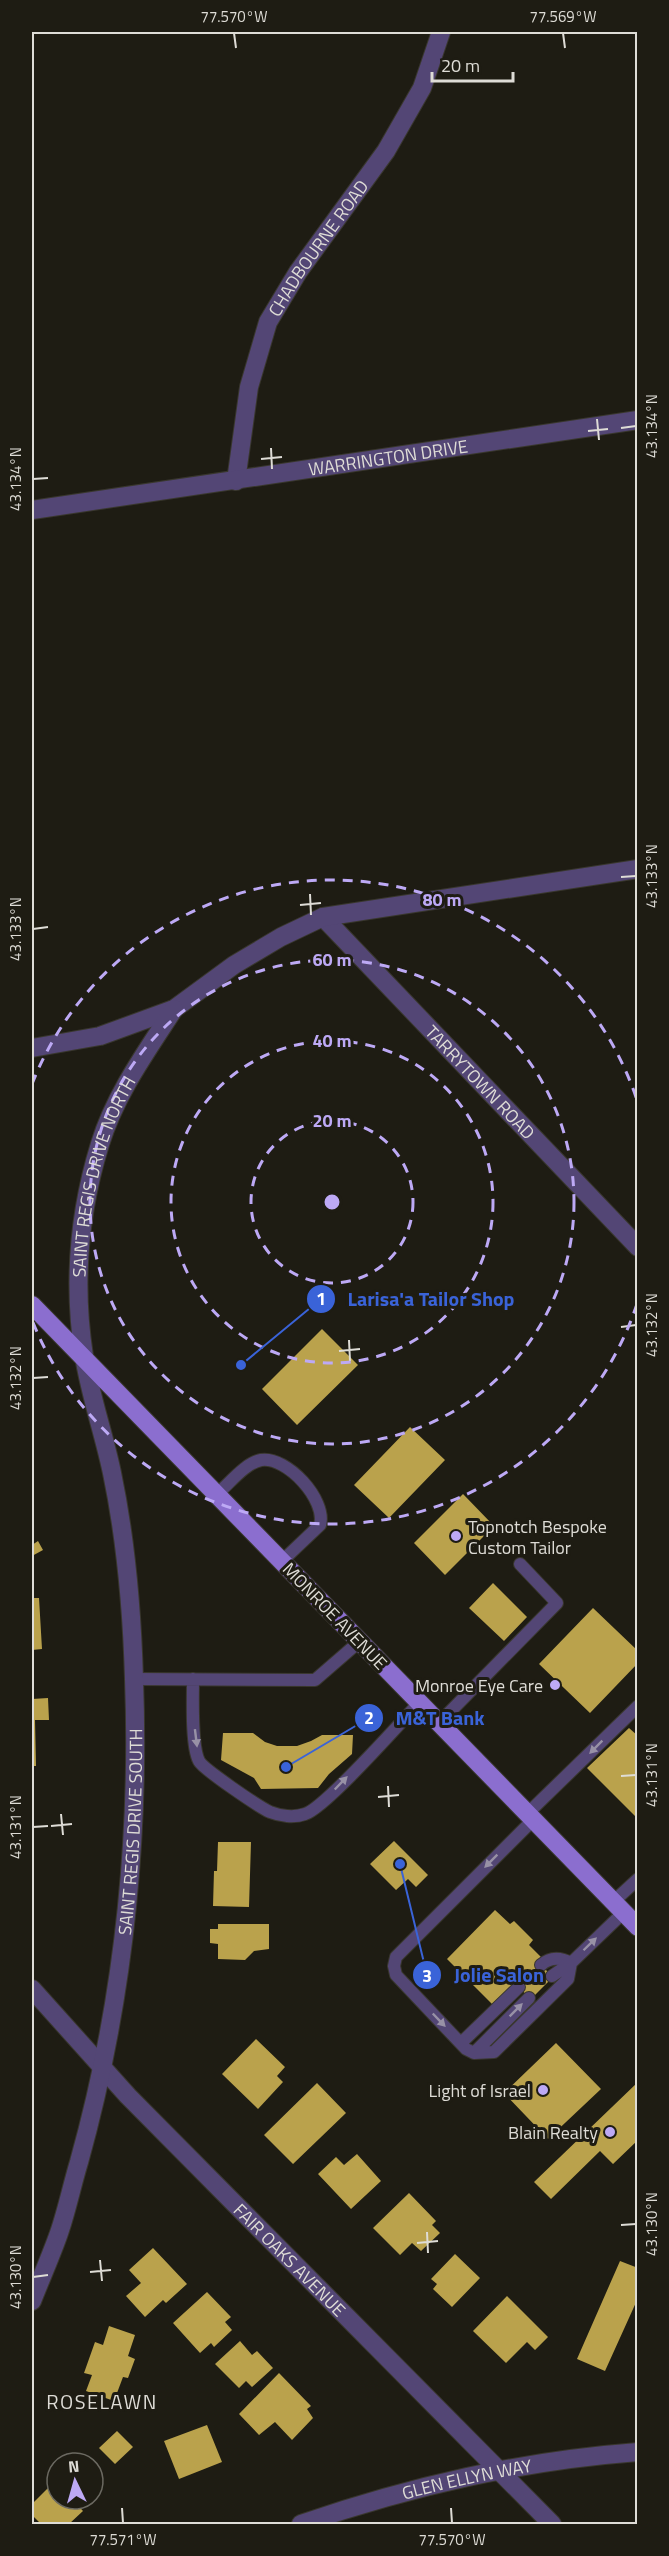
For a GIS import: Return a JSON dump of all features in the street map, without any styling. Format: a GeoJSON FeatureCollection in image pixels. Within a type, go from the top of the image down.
{"type":"FeatureCollection","features":[{"type":"Feature","properties":{"kind":"main road","name":"MONROE AVENUE"},"geometry":{"type":"LineString","coordinates":[[32,1305],[638,1927]]}},
{"type":"Feature","properties":{"kind":"street","name":"CHADBOURNE ROAD"},"geometry":{"type":"LineString","coordinates":[[236,481],[249,387],[268,322],[298,272],[386,151],[422,88],[441,32]]}},
{"type":"Feature","properties":{"kind":"street","name":"WARRINGTON DRIVE"},"geometry":{"type":"LineString","coordinates":[[32,510],[638,420]]}},
{"type":"Feature","properties":{"kind":"street","name":"SAINT REGIS DRIVE NORTH"},"geometry":{"type":"LineString","coordinates":[[32,1048],[100,1036],[174,1009],[234,965],[281,937],[323,917],[638,869]]}},
{"type":"Feature","properties":{"kind":"street","name":"TARRYTOWN ROAD"},"geometry":{"type":"LineString","coordinates":[[323,917],[638,1247]]}},
{"type":"Feature","properties":{"kind":"street","name":"SAINT REGIS DRIVE NORTH"},"geometry":{"type":"LineString","coordinates":[[84,1357],[79,1294],[79,1255],[89,1187],[101,1142],[111,1116],[138,1064],[174,1009]]}},
{"type":"Feature","properties":{"kind":"street","name":"SAINT REGIS DRIVE SOUTH"},"geometry":{"type":"LineString","coordinates":[[32,2301],[59,2232],[103,2068],[128,1912],[133,1844],[134,1679],[125,1551],[112,1471],[84,1357]]}},
{"type":"Feature","properties":{"kind":"street","name":"FAIR OAKS AVENUE"},"geometry":{"type":"LineString","coordinates":[[36,1997],[552,2524]]}},
{"type":"Feature","properties":{"kind":"street","name":"GLEN ELLYN WAY"},"geometry":{"type":"LineString","coordinates":[[301,2524],[416,2488],[498,2470],[638,2452]]}},
{"type":"Feature","properties":{"kind":"lane"},"geometry":{"type":"LineString","coordinates":[[217,1494],[251,1464],[259,1461],[276,1461],[286,1466],[319,1502],[322,1517],[320,1525],[282,1562]]}},
{"type":"Feature","properties":{"kind":"lane"},"geometry":{"type":"LineString","coordinates":[[439,1723],[557,1603],[519,1564]]}},
{"type":"Feature","properties":{"kind":"lane"},"geometry":{"type":"LineString","coordinates":[[134,1679],[315,1680],[360,1641]]}},
{"type":"Feature","properties":{"kind":"lane"},"geometry":{"type":"LineString","coordinates":[[193,1679],[194,1719],[199,1762],[269,1812],[288,1817],[307,1814],[325,1800],[419,1703]]}},
{"type":"Feature","properties":{"kind":"lane"},"geometry":{"type":"LineString","coordinates":[[571,1963],[568,1979],[494,2052],[474,2053],[461,2043],[396,1975],[394,1966],[396,1957],[638,1706]]}},
{"type":"Feature","properties":{"kind":"lane"},"geometry":{"type":"LineString","coordinates":[[552,1976],[571,1963],[618,1907],[638,1879]]}},
{"type":"Feature","properties":{"kind":"lane"},"geometry":{"type":"LineString","coordinates":[[541,1965],[554,1959],[563,1959],[571,1963]]}},
{"type":"Feature","properties":{"kind":"lane"},"geometry":{"type":"LineString","coordinates":[[461,2043],[519,1987]]}},
{"type":"Feature","properties":{"kind":"lane"},"geometry":{"type":"LineString","coordinates":[[474,2053],[529,1998]]}},
{"type":"Feature","properties":{"kind":"building"},"geometry":{"type":"Polygon","coordinates":[[[322,1329],[358,1365],[297,1425],[262,1389],[322,1329]]]}},
{"type":"Feature","properties":{"kind":"building"},"geometry":{"type":"Polygon","coordinates":[[[410,1427],[445,1460],[389,1518],[354,1485],[410,1427]]]}},
{"type":"Feature","properties":{"kind":"building"},"geometry":{"type":"Polygon","coordinates":[[[463,1494],[494,1526],[445,1575],[414,1543],[463,1494]]]}},
{"type":"Feature","properties":{"kind":"building"},"geometry":{"type":"Polygon","coordinates":[[[38,1541],[43,1550],[32,1556],[32,1545],[38,1541]]]}},
{"type":"Feature","properties":{"kind":"building"},"geometry":{"type":"Polygon","coordinates":[[[493,1583],[527,1617],[504,1641],[469,1608],[493,1583]]]}},
{"type":"Feature","properties":{"kind":"building"},"geometry":{"type":"Polygon","coordinates":[[[32,1598],[39,1598],[42,1649],[32,1650],[32,1598]]]}},
{"type":"Feature","properties":{"kind":"building"},"geometry":{"type":"Polygon","coordinates":[[[593,1608],[638,1651],[638,1663],[590,1713],[539,1664],[593,1608]]]}},
{"type":"Feature","properties":{"kind":"building"},"geometry":{"type":"Polygon","coordinates":[[[48,1698],[49,1720],[35,1720],[36,1766],[32,1766],[32,1699],[48,1698]]]}},
{"type":"Feature","properties":{"kind":"building"},"geometry":{"type":"Polygon","coordinates":[[[629,1728],[638,1736],[638,1819],[587,1768],[629,1728]]]}},
{"type":"Feature","properties":{"kind":"building"},"geometry":{"type":"Polygon","coordinates":[[[223,1733],[253,1733],[265,1742],[277,1746],[297,1746],[322,1735],[353,1735],[352,1754],[329,1774],[318,1788],[261,1789],[254,1778],[221,1760],[223,1733]]]}},
{"type":"Feature","properties":{"kind":"building"},"geometry":{"type":"Polygon","coordinates":[[[394,1841],[428,1875],[416,1887],[408,1879],[396,1890],[370,1864],[394,1841]]]}},
{"type":"Feature","properties":{"kind":"building"},"geometry":{"type":"Polygon","coordinates":[[[218,1842],[251,1842],[249,1907],[213,1906],[218,1842]]]}},
{"type":"Feature","properties":{"kind":"building"},"geometry":{"type":"Polygon","coordinates":[[[495,1910],[510,1924],[514,1921],[533,1940],[529,1945],[542,1958],[538,1962],[553,1977],[531,1999],[514,1983],[493,2005],[447,1959],[495,1910]]]}},
{"type":"Feature","properties":{"kind":"building"},"geometry":{"type":"Polygon","coordinates":[[[218,1924],[269,1924],[269,1949],[254,1951],[245,1960],[218,1959],[218,1944],[210,1943],[210,1929],[218,1929],[218,1924]]]}},
{"type":"Feature","properties":{"kind":"building"},"geometry":{"type":"Polygon","coordinates":[[[256,2039],[285,2067],[277,2076],[283,2082],[258,2109],[222,2074],[256,2039]]]}},
{"type":"Feature","properties":{"kind":"building"},"geometry":{"type":"Polygon","coordinates":[[[556,2043],[601,2089],[548,2139],[504,2093],[556,2043]]]}},
{"type":"Feature","properties":{"kind":"building"},"geometry":{"type":"Polygon","coordinates":[[[638,2082],[638,2140],[613,2164],[600,2151],[551,2199],[534,2182],[638,2082]]]}},
{"type":"Feature","properties":{"kind":"building"},"geometry":{"type":"Polygon","coordinates":[[[317,2083],[346,2113],[293,2164],[264,2135],[317,2083]]]}},
{"type":"Feature","properties":{"kind":"building"},"geometry":{"type":"Polygon","coordinates":[[[357,2154],[381,2181],[351,2209],[318,2174],[336,2157],[344,2165],[357,2154]]]}},
{"type":"Feature","properties":{"kind":"building"},"geometry":{"type":"Polygon","coordinates":[[[409,2193],[436,2221],[432,2225],[440,2233],[421,2251],[412,2243],[400,2255],[373,2228],[409,2193]]]}},
{"type":"Feature","properties":{"kind":"building"},"geometry":{"type":"Polygon","coordinates":[[[153,2248],[187,2284],[166,2303],[163,2300],[145,2317],[126,2296],[141,2283],[129,2270],[153,2248]]]}},
{"type":"Feature","properties":{"kind":"building"},"geometry":{"type":"Polygon","coordinates":[[[455,2254],[480,2278],[452,2307],[433,2289],[437,2284],[431,2279],[455,2254]]]}},
{"type":"Feature","properties":{"kind":"building"},"geometry":{"type":"Polygon","coordinates":[[[620,2261],[638,2268],[638,2298],[605,2371],[577,2359],[620,2261]]]}},
{"type":"Feature","properties":{"kind":"building"},"geometry":{"type":"Polygon","coordinates":[[[207,2292],[231,2317],[225,2322],[232,2330],[214,2347],[211,2343],[200,2353],[173,2323],[207,2292]]]}},
{"type":"Feature","properties":{"kind":"building"},"geometry":{"type":"Polygon","coordinates":[[[507,2296],[548,2337],[535,2350],[527,2342],[506,2363],[473,2331],[507,2296]]]}},
{"type":"Feature","properties":{"kind":"building"},"geometry":{"type":"Polygon","coordinates":[[[109,2326],[135,2335],[128,2356],[135,2359],[128,2378],[123,2377],[114,2401],[86,2391],[92,2375],[84,2373],[95,2342],[103,2345],[109,2326]]]}},
{"type":"Feature","properties":{"kind":"building"},"geometry":{"type":"Polygon","coordinates":[[[240,2341],[252,2355],[257,2351],[273,2368],[252,2387],[246,2381],[239,2388],[215,2364],[240,2341]]]}},
{"type":"Feature","properties":{"kind":"building"},"geometry":{"type":"Polygon","coordinates":[[[279,2373],[311,2406],[307,2409],[313,2418],[292,2440],[275,2422],[259,2435],[239,2414],[279,2373]]]}},
{"type":"Feature","properties":{"kind":"building"},"geometry":{"type":"Polygon","coordinates":[[[207,2425],[222,2462],[179,2479],[164,2441],[207,2425]]]}},
{"type":"Feature","properties":{"kind":"building"},"geometry":{"type":"Polygon","coordinates":[[[117,2431],[133,2447],[115,2464],[105,2454],[105,2451],[99,2448],[117,2431]]]}},
{"type":"Feature","properties":{"kind":"building"},"geometry":{"type":"Polygon","coordinates":[[[45,2491],[45,2511],[83,2511],[69,2524],[41,2524],[32,2515],[32,2504],[45,2491]]]}},
{"type":"Feature","properties":{"kind":"place","name":"Larisa'a Tailor Shop"},"geometry":{"type":"Point","coordinates":[241,1365]}},
{"type":"Feature","properties":{"kind":"place","name":"Topnotch Bespoke Custom Tailor"},"geometry":{"type":"Point","coordinates":[456,1536]}},
{"type":"Feature","properties":{"kind":"place","name":"Monroe Eye Care"},"geometry":{"type":"Point","coordinates":[555,1685]}},
{"type":"Feature","properties":{"kind":"place","name":"M&T Bank"},"geometry":{"type":"Point","coordinates":[286,1767]}},
{"type":"Feature","properties":{"kind":"place","name":"Jolie Salon"},"geometry":{"type":"Point","coordinates":[400,1864]}},
{"type":"Feature","properties":{"kind":"place","name":"Light of Israel"},"geometry":{"type":"Point","coordinates":[543,2090]}},
{"type":"Feature","properties":{"kind":"place","name":"Blain Realty"},"geometry":{"type":"Point","coordinates":[610,2132]}},
{"type":"Feature","properties":{"kind":"district","name":"ROSELAWN"},"geometry":{"type":"Point","coordinates":[102,2401]}}]}
